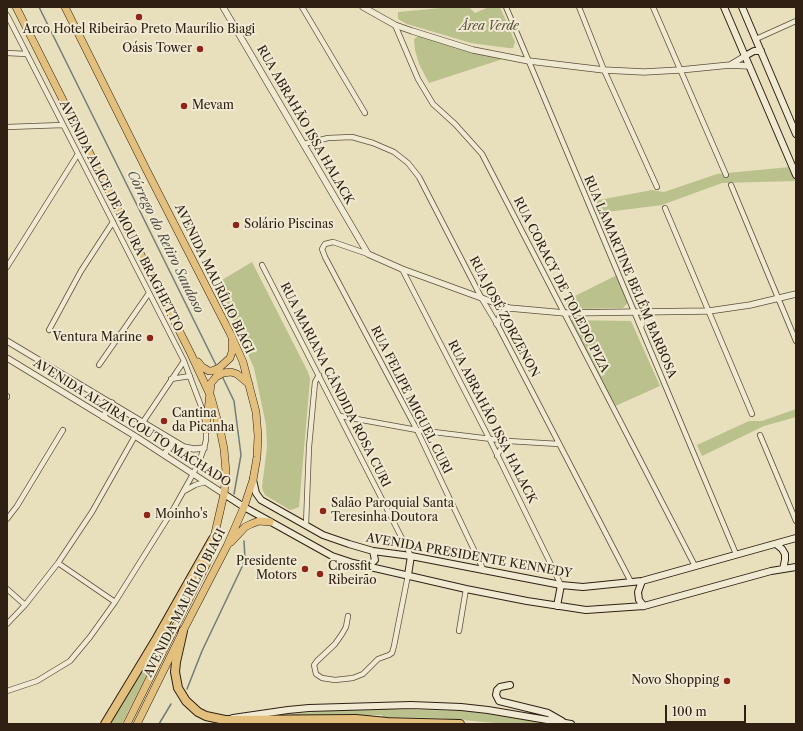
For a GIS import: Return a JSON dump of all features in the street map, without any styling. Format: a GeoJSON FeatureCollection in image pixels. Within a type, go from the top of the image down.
{"type":"FeatureCollection","features":[{"type":"Feature","properties":{"kind":"highway"},"geometry":{"type":"LineString","coordinates":[[105,724],[157,638],[213,539]]}},
{"type":"Feature","properties":{"kind":"highway"},"geometry":{"type":"LineString","coordinates":[[183,631],[175,672],[178,688],[186,701],[198,712],[206,716],[225,720],[356,719],[387,722]]}},
{"type":"Feature","properties":{"kind":"highway"},"geometry":{"type":"LineString","coordinates":[[325,724],[387,722],[460,724]]}},
{"type":"Feature","properties":{"kind":"main road","name":"AVENIDA MAURÍLIO BIAGI"},"geometry":{"type":"LineString","coordinates":[[16,7],[191,354],[211,397],[224,449],[226,472],[224,494],[209,559],[127,724]]}},
{"type":"Feature","properties":{"kind":"main road","name":"AVENIDA MAURÍLIO BIAGI"},"geometry":{"type":"LineString","coordinates":[[65,7],[146,169],[232,335],[243,362],[256,412],[258,436],[257,457],[244,507],[227,546],[137,724]]}},
{"type":"Feature","properties":{"kind":"main road"},"geometry":{"type":"LineString","coordinates":[[724,7],[796,174]]}},
{"type":"Feature","properties":{"kind":"main road"},"geometry":{"type":"LineString","coordinates":[[742,7],[796,134]]}},
{"type":"Feature","properties":{"kind":"main road"},"geometry":{"type":"LineString","coordinates":[[744,56],[751,52],[761,51]]}},
{"type":"Feature","properties":{"kind":"main road"},"geometry":{"type":"LineString","coordinates":[[206,430],[211,397],[211,383],[214,374],[230,358],[232,352],[232,335]]}},
{"type":"Feature","properties":{"kind":"main road"},"geometry":{"type":"LineString","coordinates":[[191,354],[202,367],[214,374],[231,372],[237,374],[249,384]]}},
{"type":"Feature","properties":{"kind":"main road","name":"AVENIDA PRESIDENTE KENNEDY"},"geometry":{"type":"LineString","coordinates":[[252,480],[256,493],[262,500],[323,535],[349,544],[373,550],[411,556],[561,586],[583,587],[642,581],[796,538]]}},
{"type":"Feature","properties":{"kind":"main road","name":"AVENIDA ALZIRA COUTO MACHADO"},"geometry":{"type":"LineString","coordinates":[[224,494],[244,507]]}},
{"type":"Feature","properties":{"kind":"main road"},"geometry":{"type":"LineString","coordinates":[[244,507],[332,556],[466,589],[586,610],[644,606],[783,569],[796,567]]}},
{"type":"Feature","properties":{"kind":"main road"},"geometry":{"type":"LineString","coordinates":[[227,546],[244,527],[259,521],[270,522]]}},
{"type":"Feature","properties":{"kind":"main road"},"geometry":{"type":"LineString","coordinates":[[776,544],[785,554],[786,560],[783,569]]}},
{"type":"Feature","properties":{"kind":"main road"},"geometry":{"type":"LineString","coordinates":[[369,566],[375,560],[373,550]]}},
{"type":"Feature","properties":{"kind":"main road"},"geometry":{"type":"LineString","coordinates":[[408,575],[411,556]]}},
{"type":"Feature","properties":{"kind":"main road"},"geometry":{"type":"LineString","coordinates":[[642,581],[638,592],[639,600],[644,606]]}},
{"type":"Feature","properties":{"kind":"main road"},"geometry":{"type":"LineString","coordinates":[[558,606],[561,586]]}},
{"type":"Feature","properties":{"kind":"main road"},"geometry":{"type":"LineString","coordinates":[[510,685],[500,687],[497,690],[496,695],[499,701],[548,712],[568,724]]}},
{"type":"Feature","properties":{"kind":"main road"},"geometry":{"type":"LineString","coordinates":[[225,720],[240,716],[288,710],[411,705],[461,707],[488,710],[568,724]]}},
{"type":"Feature","properties":{"kind":"street","name":"RUA ABRAHÃO ISSA HALACK"},"geometry":{"type":"LineString","coordinates":[[223,7],[368,254]]}},
{"type":"Feature","properties":{"kind":"street"},"geometry":{"type":"LineString","coordinates":[[302,7],[365,113]]}},
{"type":"Feature","properties":{"kind":"street"},"geometry":{"type":"LineString","coordinates":[[363,7],[371,9],[395,25],[473,50],[529,61],[604,70],[644,72],[730,65],[749,66]]}},
{"type":"Feature","properties":{"kind":"street","name":"RUA LAMARTINE BELÉM BARBOSA"},"geometry":{"type":"LineString","coordinates":[[506,7],[736,554]]}},
{"type":"Feature","properties":{"kind":"street"},"geometry":{"type":"LineString","coordinates":[[579,7],[604,70],[657,187]]}},
{"type":"Feature","properties":{"kind":"street"},"geometry":{"type":"LineString","coordinates":[[653,7],[726,175]]}},
{"type":"Feature","properties":{"kind":"street","name":"AVENIDA ALICE DE MOURA BRAGHETTO"},"geometry":{"type":"LineString","coordinates":[[7,14],[184,361],[204,414],[206,430]]}},
{"type":"Feature","properties":{"kind":"street"},"geometry":{"type":"LineString","coordinates":[[756,39],[796,21]]}},
{"type":"Feature","properties":{"kind":"street","name":"RUA CORACY DE TOLEDO PIZA"},"geometry":{"type":"LineString","coordinates":[[395,25],[418,79],[433,104],[455,124],[482,154],[695,566]]}},
{"type":"Feature","properties":{"kind":"street"},"geometry":{"type":"LineString","coordinates":[[7,53],[28,54]]}},
{"type":"Feature","properties":{"kind":"street"},"geometry":{"type":"LineString","coordinates":[[730,65],[744,56]]}},
{"type":"Feature","properties":{"kind":"street"},"geometry":{"type":"LineString","coordinates":[[7,132],[8,127],[63,125]]}},
{"type":"Feature","properties":{"kind":"street","name":"RUA JOSÉ ZORZENON"},"geometry":{"type":"LineString","coordinates":[[304,144],[328,138],[352,137],[373,143],[394,152],[408,163],[419,177],[631,582]]}},
{"type":"Feature","properties":{"kind":"street"},"geometry":{"type":"LineString","coordinates":[[7,267],[78,154]]}},
{"type":"Feature","properties":{"kind":"street"},"geometry":{"type":"LineString","coordinates":[[730,185],[796,341]]}},
{"type":"Feature","properties":{"kind":"street"},"geometry":{"type":"LineString","coordinates":[[665,208],[752,414]]}},
{"type":"Feature","properties":{"kind":"street"},"geometry":{"type":"LineString","coordinates":[[49,330],[82,271],[113,222]]}},
{"type":"Feature","properties":{"kind":"street","name":"RUA FELIPE MIGUEL CURI"},"geometry":{"type":"LineString","coordinates":[[368,254],[336,243],[329,243],[323,246],[322,249],[417,430],[484,571]]}},
{"type":"Feature","properties":{"kind":"street"},"geometry":{"type":"LineString","coordinates":[[368,254],[402,269],[509,308],[565,313],[709,312],[796,294]]}},
{"type":"Feature","properties":{"kind":"street","name":"RUA MARIANA CÂNDIDA ROSA CURI"},"geometry":{"type":"LineString","coordinates":[[262,264],[411,556]]}},
{"type":"Feature","properties":{"kind":"street","name":"RUA ABRAHÃO ISSA HALACK"},"geometry":{"type":"LineString","coordinates":[[402,269],[489,438],[561,586]]}},
{"type":"Feature","properties":{"kind":"street"},"geometry":{"type":"LineString","coordinates":[[100,364],[149,293]]}},
{"type":"Feature","properties":{"kind":"street"},"geometry":{"type":"LineString","coordinates":[[497,324],[501,314],[509,308]]}},
{"type":"Feature","properties":{"kind":"street"},"geometry":{"type":"LineString","coordinates":[[641,328],[643,320],[651,312]]}},
{"type":"Feature","properties":{"kind":"street","name":"AVENIDA ALZIRA COUTO MACHADO"},"geometry":{"type":"LineString","coordinates":[[7,341],[173,441],[189,449],[204,448]]}},
{"type":"Feature","properties":{"kind":"street","name":"AVENIDA ALZIRA COUTO MACHADO"},"geometry":{"type":"LineString","coordinates":[[7,358],[135,436],[224,494]]}},
{"type":"Feature","properties":{"kind":"street"},"geometry":{"type":"LineString","coordinates":[[143,422],[171,378],[184,361]]}},
{"type":"Feature","properties":{"kind":"street"},"geometry":{"type":"LineString","coordinates":[[306,525],[309,447],[314,388],[318,375]]}},
{"type":"Feature","properties":{"kind":"street"},"geometry":{"type":"LineString","coordinates":[[171,378],[190,376]]}},
{"type":"Feature","properties":{"kind":"street"},"geometry":{"type":"LineString","coordinates":[[103,417],[112,403]]}},
{"type":"Feature","properties":{"kind":"street"},"geometry":{"type":"LineString","coordinates":[[340,416],[417,430],[508,441],[559,444]]}},
{"type":"Feature","properties":{"kind":"street"},"geometry":{"type":"LineString","coordinates":[[7,519],[17,506],[64,430]]}},
{"type":"Feature","properties":{"kind":"street"},"geometry":{"type":"LineString","coordinates":[[7,691],[37,681],[70,661],[90,637],[115,602],[183,492],[199,462],[204,448],[206,430]]}},
{"type":"Feature","properties":{"kind":"street"},"geometry":{"type":"LineString","coordinates":[[7,624],[58,563],[92,512],[135,436]]}},
{"type":"Feature","properties":{"kind":"street"},"geometry":{"type":"LineString","coordinates":[[760,436],[796,521]]}},
{"type":"Feature","properties":{"kind":"street"},"geometry":{"type":"LineString","coordinates":[[164,455],[173,441]]}},
{"type":"Feature","properties":{"kind":"street"},"geometry":{"type":"LineString","coordinates":[[497,456],[508,441]]}},
{"type":"Feature","properties":{"kind":"street"},"geometry":{"type":"LineString","coordinates":[[183,492],[195,485],[205,482]]}},
{"type":"Feature","properties":{"kind":"street"},"geometry":{"type":"LineString","coordinates":[[58,563],[115,602]]}},
{"type":"Feature","properties":{"kind":"street"},"geometry":{"type":"LineString","coordinates":[[348,616],[346,627],[339,640],[314,665],[316,674],[322,678],[335,680],[353,678],[363,674],[378,659],[392,653],[408,575]]}},
{"type":"Feature","properties":{"kind":"street"},"geometry":{"type":"LineString","coordinates":[[7,589],[25,604]]}},
{"type":"Feature","properties":{"kind":"street"},"geometry":{"type":"LineString","coordinates":[[459,631],[466,589]]}},
{"type":"Feature","properties":{"kind":"green space","name":"Área Verde"},"geometry":{"type":"Polygon","coordinates":[[[469,7],[475,13],[489,7],[500,7],[515,42],[513,48],[471,43],[407,24],[398,19],[398,12],[469,7]]]}},
{"type":"Feature","properties":{"kind":"green space"},"geometry":{"type":"Polygon","coordinates":[[[421,34],[506,58],[429,83],[419,64],[415,50],[414,39],[421,34]]]}},
{"type":"Feature","properties":{"kind":"green space"},"geometry":{"type":"Polygon","coordinates":[[[790,167],[795,181],[722,183],[662,205],[599,213],[594,201],[652,190],[664,192],[717,174],[790,167]]]}},
{"type":"Feature","properties":{"kind":"green space"},"geometry":{"type":"Polygon","coordinates":[[[252,262],[308,372],[310,379],[299,507],[290,510],[265,495],[263,491],[262,487],[267,447],[266,425],[254,368],[217,283],[252,262]]]}},
{"type":"Feature","properties":{"kind":"green space"},"geometry":{"type":"Polygon","coordinates":[[[619,274],[630,300],[623,308],[569,308],[565,301],[619,274]]]}},
{"type":"Feature","properties":{"kind":"green space"},"geometry":{"type":"Polygon","coordinates":[[[567,320],[631,321],[660,386],[613,407],[567,320]]]}},
{"type":"Feature","properties":{"kind":"green space"},"geometry":{"type":"Polygon","coordinates":[[[796,409],[796,417],[764,426],[702,456],[697,445],[749,421],[762,421],[796,409]]]}},
{"type":"Feature","properties":{"kind":"green space"},"geometry":{"type":"Polygon","coordinates":[[[188,591],[189,592],[122,724],[107,724],[188,591]]]}},
{"type":"Feature","properties":{"kind":"green space"},"geometry":{"type":"Polygon","coordinates":[[[384,709],[464,711],[566,724],[507,724],[440,718],[383,717],[382,715],[291,716],[291,714],[339,710],[384,709]]]}},
{"type":"Feature","properties":{"kind":"waterway","name":"Córrego do Retiro Saudoso"},"geometry":{"type":"LineString","coordinates":[[39,7],[217,367]]}},
{"type":"Feature","properties":{"kind":"waterway","name":"Córrego do Retiro Saudoso"},"geometry":{"type":"LineString","coordinates":[[222,376],[234,401],[241,455],[234,494]]}},
{"type":"Feature","properties":{"kind":"waterway","name":"Córrego do Retiro Saudoso"},"geometry":{"type":"LineString","coordinates":[[187,689],[202,651],[245,559],[244,541]]}},
{"type":"Feature","properties":{"kind":"waterway","name":"Córrego do Retiro Saudoso"},"geometry":{"type":"LineString","coordinates":[[159,724],[171,704]]}},
{"type":"Feature","properties":{"kind":"place","name":"Arco Hotel Ribeirão Preto Maurílio Biagi"},"geometry":{"type":"Point","coordinates":[139,17]}},
{"type":"Feature","properties":{"kind":"place","name":"Oásis Tower"},"geometry":{"type":"Point","coordinates":[200,49]}},
{"type":"Feature","properties":{"kind":"place","name":"Mevam"},"geometry":{"type":"Point","coordinates":[184,106]}},
{"type":"Feature","properties":{"kind":"place","name":"Solário Piscinas"},"geometry":{"type":"Point","coordinates":[236,225]}},
{"type":"Feature","properties":{"kind":"place","name":"Ventura Marine"},"geometry":{"type":"Point","coordinates":[150,338]}},
{"type":"Feature","properties":{"kind":"place","name":"Cantina da Picanha"},"geometry":{"type":"Point","coordinates":[164,421]}},
{"type":"Feature","properties":{"kind":"place","name":"Salão Paroquial Santa Teresinha Doutora"},"geometry":{"type":"Point","coordinates":[323,511]}},
{"type":"Feature","properties":{"kind":"place","name":"Moinho's"},"geometry":{"type":"Point","coordinates":[147,515]}},
{"type":"Feature","properties":{"kind":"place","name":"Presidente Motors"},"geometry":{"type":"Point","coordinates":[305,569]}},
{"type":"Feature","properties":{"kind":"place","name":"Crossfit Ribeirão"},"geometry":{"type":"Point","coordinates":[320,574]}},
{"type":"Feature","properties":{"kind":"place","name":"Novo Shopping"},"geometry":{"type":"Point","coordinates":[727,681]}}]}
